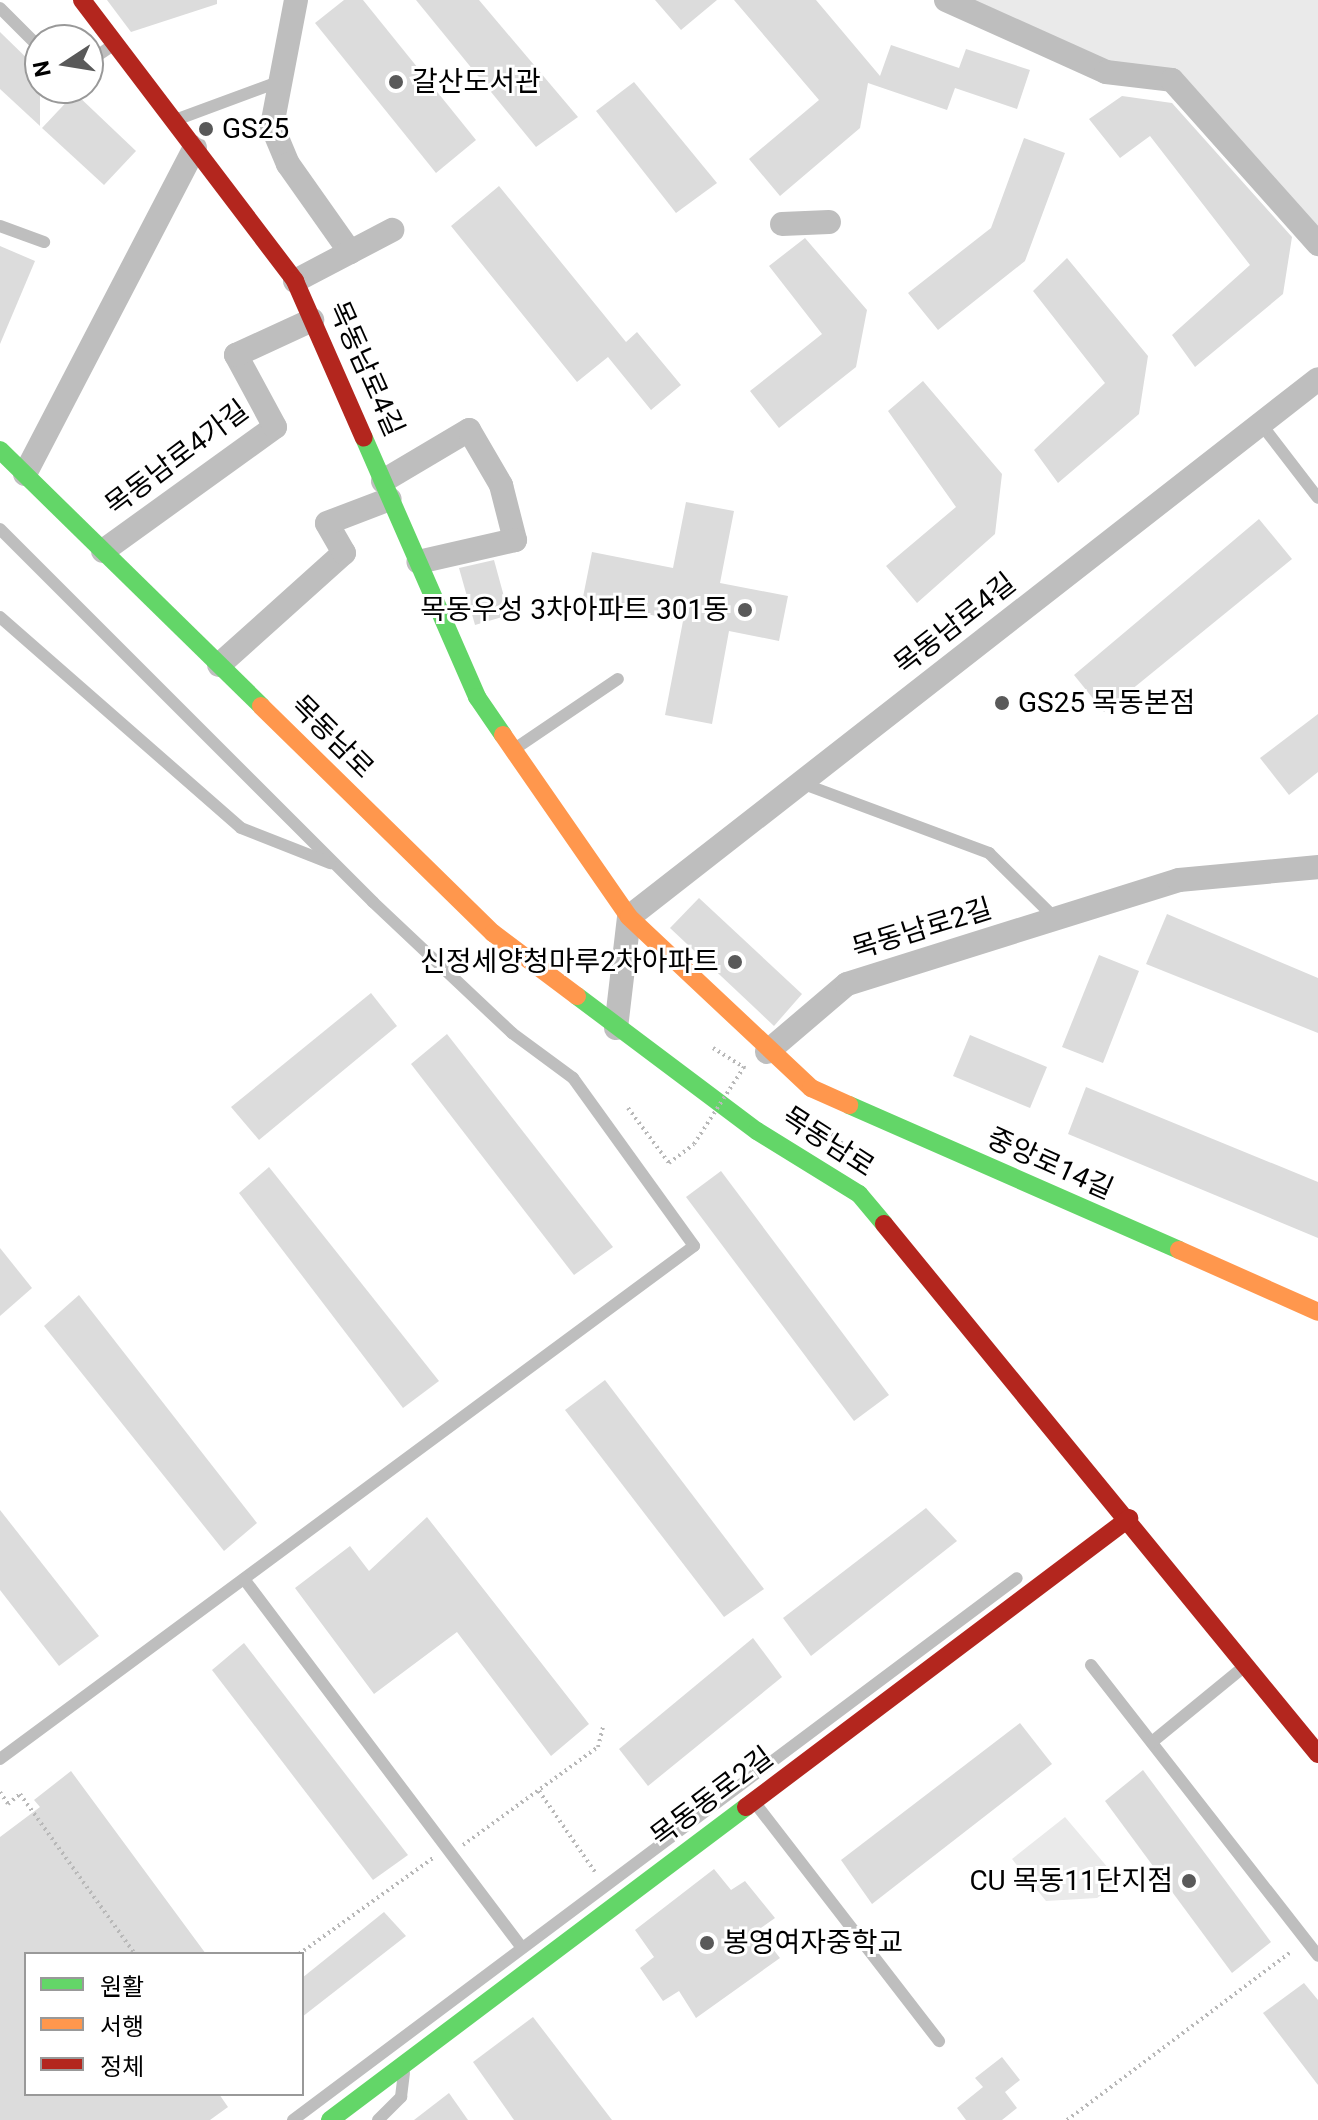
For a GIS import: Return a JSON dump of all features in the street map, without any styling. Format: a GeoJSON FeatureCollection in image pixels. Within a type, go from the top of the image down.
{"type":"FeatureCollection","features":[{"type":"Feature","properties":{"kind":"street","name":"목동남로4길"},"geometry":{"type":"LineString","coordinates":[[82,0],[112,46],[175,120],[295,281],[477,697],[629,917],[767,1052]]}},
{"type":"Feature","properties":{"kind":"street"},"geometry":{"type":"LineString","coordinates":[[296,0],[272,126],[288,164],[350,252]]}},
{"type":"Feature","properties":{"kind":"street"},"geometry":{"type":"LineString","coordinates":[[946,0],[1106,72],[1172,80],[1318,244]]}},
{"type":"Feature","properties":{"kind":"street"},"geometry":{"type":"LineString","coordinates":[[25,474],[195,148]]}},
{"type":"Feature","properties":{"kind":"street"},"geometry":{"type":"LineString","coordinates":[[782,224],[829,222]]}},
{"type":"Feature","properties":{"kind":"street","name":"목동남로4길"},"geometry":{"type":"LineString","coordinates":[[295,281],[392,230]]}},
{"type":"Feature","properties":{"kind":"street","name":"목동남로4가길"},"geometry":{"type":"LineString","coordinates":[[103,551],[275,427],[236,355],[312,320]]}},
{"type":"Feature","properties":{"kind":"street","name":"목동남로4길"},"geometry":{"type":"LineString","coordinates":[[629,917],[1318,379]]}},
{"type":"Feature","properties":{"kind":"street","name":"목동남로4길"},"geometry":{"type":"LineString","coordinates":[[387,490],[469,430],[501,485],[515,540],[418,562]]}},
{"type":"Feature","properties":{"kind":"street","name":"목동남로"},"geometry":{"type":"LineString","coordinates":[[0,450],[493,933],[616,1028],[859,1194],[1129,1518],[1318,1754]]}},
{"type":"Feature","properties":{"kind":"street"},"geometry":{"type":"LineString","coordinates":[[219,665],[344,553],[327,523],[387,490]]}},
{"type":"Feature","properties":{"kind":"street","name":"목동남로2길"},"geometry":{"type":"LineString","coordinates":[[767,1052],[847,984],[1179,880],[1318,867]]}},
{"type":"Feature","properties":{"kind":"street"},"geometry":{"type":"LineString","coordinates":[[616,1028],[629,917]]}},
{"type":"Feature","properties":{"kind":"street","name":"중앙로14길"},"geometry":{"type":"LineString","coordinates":[[767,1052],[811,1088],[1318,1312]]}},
{"type":"Feature","properties":{"kind":"street","name":"목동동로2길"},"geometry":{"type":"LineString","coordinates":[[330,2120],[1129,1518]]}},
{"type":"Feature","properties":{"kind":"street"},"geometry":{"type":"LineString","coordinates":[[1017,1578],[1094,1544]]}},
{"type":"Feature","properties":{"kind":"lane"},"geometry":{"type":"LineString","coordinates":[[0,8],[24,32]]}},
{"type":"Feature","properties":{"kind":"lane"},"geometry":{"type":"LineString","coordinates":[[104,51],[112,46]]}},
{"type":"Feature","properties":{"kind":"lane"},"geometry":{"type":"LineString","coordinates":[[175,120],[282,81]]}},
{"type":"Feature","properties":{"kind":"lane"},"geometry":{"type":"LineString","coordinates":[[0,226],[44,242]]}},
{"type":"Feature","properties":{"kind":"lane"},"geometry":{"type":"LineString","coordinates":[[1261,424],[1318,498]]}},
{"type":"Feature","properties":{"kind":"lane"},"geometry":{"type":"LineString","coordinates":[[0,529],[410,936],[512,1033],[573,1078],[694,1246],[0,1759]]}},
{"type":"Feature","properties":{"kind":"lane"},"geometry":{"type":"LineString","coordinates":[[0,617],[241,828],[336,865]]}},
{"type":"Feature","properties":{"kind":"lane"},"geometry":{"type":"LineString","coordinates":[[514,749],[618,679]]}},
{"type":"Feature","properties":{"kind":"lane","name":"목동남로2길"},"geometry":{"type":"LineString","coordinates":[[801,783],[989,853],[1056,919]]}},
{"type":"Feature","properties":{"kind":"lane"},"geometry":{"type":"LineString","coordinates":[[293,2120],[1017,1578]]}},
{"type":"Feature","properties":{"kind":"lane"},"geometry":{"type":"LineString","coordinates":[[244,1579],[522,1948]]}},
{"type":"Feature","properties":{"kind":"lane"},"geometry":{"type":"LineString","coordinates":[[1091,1665],[1318,1956]]}},
{"type":"Feature","properties":{"kind":"lane"},"geometry":{"type":"LineString","coordinates":[[1152,1742],[1247,1665]]}},
{"type":"Feature","properties":{"kind":"lane"},"geometry":{"type":"LineString","coordinates":[[753,1801],[939,2041]]}},
{"type":"Feature","properties":{"kind":"lane"},"geometry":{"type":"LineString","coordinates":[[378,2120],[401,2097],[406,2063]]}},
{"type":"Feature","properties":{"kind":"path"},"geometry":{"type":"LineString","coordinates":[[628,1108],[669,1163],[694,1144],[744,1067],[713,1048]]}},
{"type":"Feature","properties":{"kind":"path"},"geometry":{"type":"LineString","coordinates":[[539,1791],[585,1857]]}},
{"type":"Feature","properties":{"kind":"path"},"geometry":{"type":"LineString","coordinates":[[0,1792],[8,1804],[20,1794],[134,1952]]}},
{"type":"Feature","properties":{"kind":"path"},"geometry":{"type":"LineString","coordinates":[[1067,2120],[1306,1941]]}},
{"type":"Feature","properties":{"kind":"shaded area"},"geometry":{"type":"Polygon","coordinates":[[[946,0],[1318,0],[1318,244],[1172,80],[1106,72],[946,0]]]}},
{"type":"Feature","properties":{"kind":"shaded area"},"geometry":{"type":"Polygon","coordinates":[[[1065,1817],[1120,1882],[1097,1898],[1046,1901],[1012,1859],[1065,1817]]]}},
{"type":"Feature","properties":{"kind":"building"},"geometry":{"type":"Polygon","coordinates":[[[107,0],[217,0],[217,4],[131,32],[107,0]]]}},
{"type":"Feature","properties":{"kind":"building","name":"갈산도서관"},"geometry":{"type":"Polygon","coordinates":[[[344,0],[363,0],[476,140],[436,173],[315,23],[344,0]]]}},
{"type":"Feature","properties":{"kind":"building"},"geometry":{"type":"Polygon","coordinates":[[[416,0],[479,0],[578,117],[536,147],[416,0]]]}},
{"type":"Feature","properties":{"kind":"building"},"geometry":{"type":"Polygon","coordinates":[[[655,0],[717,0],[681,30],[655,0]]]}},
{"type":"Feature","properties":{"kind":"building"},"geometry":{"type":"Polygon","coordinates":[[[734,0],[816,0],[880,76],[891,45],[959,68],[966,49],[1030,70],[1017,109],[955,88],[947,110],[868,83],[860,128],[780,196],[749,159],[819,100],[734,0]]]}},
{"type":"Feature","properties":{"kind":"building"},"geometry":{"type":"Polygon","coordinates":[[[0,32],[24,55],[24,104],[40,104],[40,126],[0,89],[0,32]]]}},
{"type":"Feature","properties":{"kind":"building"},"geometry":{"type":"Polygon","coordinates":[[[634,82],[717,183],[676,213],[596,111],[634,82]]]}},
{"type":"Feature","properties":{"kind":"building"},"geometry":{"type":"Polygon","coordinates":[[[1122,96],[1172,103],[1292,237],[1283,294],[1195,367],[1172,335],[1250,265],[1150,136],[1120,158],[1089,119],[1122,96]]]}},
{"type":"Feature","properties":{"kind":"building"},"geometry":{"type":"Polygon","coordinates":[[[65,104],[87,104],[136,151],[104,185],[42,128],[65,104]]]}},
{"type":"Feature","properties":{"kind":"building"},"geometry":{"type":"Polygon","coordinates":[[[1024,138],[1065,153],[1025,261],[938,330],[908,293],[991,228],[1024,138]]]}},
{"type":"Feature","properties":{"kind":"building"},"geometry":{"type":"Polygon","coordinates":[[[499,186],[626,342],[637,332],[681,385],[651,410],[608,357],[577,382],[451,226],[499,186]]]}},
{"type":"Feature","properties":{"kind":"building"},"geometry":{"type":"Polygon","coordinates":[[[805,238],[867,310],[856,367],[779,428],[750,391],[822,334],[769,266],[805,238]]]}},
{"type":"Feature","properties":{"kind":"building"},"geometry":{"type":"Polygon","coordinates":[[[0,246],[35,261],[0,344],[0,246]]]}},
{"type":"Feature","properties":{"kind":"building"},"geometry":{"type":"Polygon","coordinates":[[[1067,258],[1148,356],[1139,414],[1058,483],[1034,450],[1105,383],[1033,291],[1067,258]]]}},
{"type":"Feature","properties":{"kind":"building"},"geometry":{"type":"Polygon","coordinates":[[[923,381],[1002,474],[995,534],[917,603],[886,566],[956,507],[888,411],[923,381]]]}},
{"type":"Feature","properties":{"kind":"building","name":"목동우성 3차아파트 301동"},"geometry":{"type":"Polygon","coordinates":[[[686,502],[734,511],[720,583],[788,596],[779,641],[729,631],[712,724],[665,715],[683,621],[582,602],[592,552],[673,568],[686,502]]]}},
{"type":"Feature","properties":{"kind":"building"},"geometry":{"type":"Polygon","coordinates":[[[1259,519],[1292,559],[1104,712],[1074,675],[1259,519]]]}},
{"type":"Feature","properties":{"kind":"building"},"geometry":{"type":"Polygon","coordinates":[[[494,560],[509,615],[475,625],[459,568],[494,560]]]}},
{"type":"Feature","properties":{"kind":"building"},"geometry":{"type":"Polygon","coordinates":[[[1318,714],[1318,772],[1289,795],[1260,758],[1318,714]]]}},
{"type":"Feature","properties":{"kind":"building","name":"신정세양청마루2차아파트"},"geometry":{"type":"Polygon","coordinates":[[[699,898],[802,994],[774,1026],[670,928],[699,898]]]}},
{"type":"Feature","properties":{"kind":"building"},"geometry":{"type":"Polygon","coordinates":[[[1167,914],[1318,978],[1318,1033],[1146,964],[1167,914]]]}},
{"type":"Feature","properties":{"kind":"building"},"geometry":{"type":"Polygon","coordinates":[[[1099,955],[1139,971],[1103,1063],[1062,1047],[1099,955]]]}},
{"type":"Feature","properties":{"kind":"building"},"geometry":{"type":"Polygon","coordinates":[[[371,993],[397,1026],[259,1140],[231,1107],[371,993]]]}},
{"type":"Feature","properties":{"kind":"building"},"geometry":{"type":"Polygon","coordinates":[[[447,1034],[613,1247],[574,1275],[411,1064],[447,1034]]]}},
{"type":"Feature","properties":{"kind":"building"},"geometry":{"type":"Polygon","coordinates":[[[970,1035],[1047,1067],[1030,1108],[953,1076],[970,1035]]]}},
{"type":"Feature","properties":{"kind":"building"},"geometry":{"type":"Polygon","coordinates":[[[1086,1087],[1318,1182],[1318,1238],[1068,1134],[1086,1087]]]}},
{"type":"Feature","properties":{"kind":"building"},"geometry":{"type":"Polygon","coordinates":[[[269,1167],[439,1381],[403,1408],[239,1193],[269,1167]]]}},
{"type":"Feature","properties":{"kind":"building"},"geometry":{"type":"Polygon","coordinates":[[[721,1171],[889,1395],[854,1421],[686,1197],[721,1171]]]}},
{"type":"Feature","properties":{"kind":"building"},"geometry":{"type":"Polygon","coordinates":[[[0,1248],[32,1288],[0,1316],[0,1248]]]}},
{"type":"Feature","properties":{"kind":"building"},"geometry":{"type":"Polygon","coordinates":[[[79,1295],[257,1523],[224,1551],[44,1326],[79,1295]]]}},
{"type":"Feature","properties":{"kind":"building"},"geometry":{"type":"Polygon","coordinates":[[[605,1380],[764,1589],[724,1617],[565,1410],[605,1380]]]}},
{"type":"Feature","properties":{"kind":"building"},"geometry":{"type":"Polygon","coordinates":[[[926,1508],[957,1541],[811,1656],[783,1618],[926,1508]]]}},
{"type":"Feature","properties":{"kind":"building"},"geometry":{"type":"Polygon","coordinates":[[[0,1510],[99,1636],[59,1666],[0,1590],[0,1510]]]}},
{"type":"Feature","properties":{"kind":"building"},"geometry":{"type":"Polygon","coordinates":[[[427,1517],[589,1724],[551,1756],[457,1632],[374,1694],[295,1588],[350,1546],[369,1571],[427,1517]]]}},
{"type":"Feature","properties":{"kind":"building"},"geometry":{"type":"Polygon","coordinates":[[[753,1638],[782,1677],[648,1786],[619,1749],[753,1638]]]}},
{"type":"Feature","properties":{"kind":"building"},"geometry":{"type":"Polygon","coordinates":[[[244,1643],[408,1855],[373,1880],[212,1670],[244,1643]]]}},
{"type":"Feature","properties":{"kind":"building"},"geometry":{"type":"Polygon","coordinates":[[[1020,1723],[1052,1764],[872,1904],[841,1860],[1020,1723]]]}},
{"type":"Feature","properties":{"kind":"building"},"geometry":{"type":"Polygon","coordinates":[[[1143,1770],[1271,1942],[1232,1973],[1105,1801],[1143,1770]]]}},
{"type":"Feature","properties":{"kind":"building"},"geometry":{"type":"Polygon","coordinates":[[[71,1771],[205,1952],[24,1952],[24,2096],[220,2096],[228,2107],[210,2120],[0,2120],[0,1837],[40,1807],[34,1800],[71,1771]]]}},
{"type":"Feature","properties":{"kind":"building","name":"봉영여자중학교"},"geometry":{"type":"Polygon","coordinates":[[[714,1869],[731,1890],[745,1881],[775,1918],[758,1930],[780,1958],[696,2018],[679,1991],[663,2001],[640,1968],[654,1957],[635,1930],[714,1869]]]}},
{"type":"Feature","properties":{"kind":"building"},"geometry":{"type":"Polygon","coordinates":[[[384,1912],[406,1936],[304,2015],[304,1976],[384,1912]]]}},
{"type":"Feature","properties":{"kind":"building"},"geometry":{"type":"Polygon","coordinates":[[[1304,1983],[1318,2000],[1318,2085],[1263,2013],[1304,1983]]]}},
{"type":"Feature","properties":{"kind":"building"},"geometry":{"type":"Polygon","coordinates":[[[533,2017],[612,2120],[514,2120],[473,2062],[533,2017]]]}},
{"type":"Feature","properties":{"kind":"building"},"geometry":{"type":"Polygon","coordinates":[[[1002,2057],[1020,2080],[1005,2092],[1017,2108],[1002,2120],[966,2120],[957,2108],[983,2087],[975,2078],[1002,2057]]]}},
{"type":"Feature","properties":{"kind":"building"},"geometry":{"type":"Polygon","coordinates":[[[449,2093],[468,2120],[414,2120],[449,2093]]]}},
{"type":"Feature","properties":{"kind":"traffic: fast"},"geometry":{"type":"LineString","coordinates":[[364,438],[477,697],[503,735]]}},
{"type":"Feature","properties":{"kind":"traffic: fast"},"geometry":{"type":"LineString","coordinates":[[0,450],[261,706]]}},
{"type":"Feature","properties":{"kind":"traffic: fast"},"geometry":{"type":"LineString","coordinates":[[577,996],[757,1131],[859,1194],[884,1224]]}},
{"type":"Feature","properties":{"kind":"traffic: fast"},"geometry":{"type":"LineString","coordinates":[[849,1105],[1179,1250]]}},
{"type":"Feature","properties":{"kind":"traffic: fast"},"geometry":{"type":"LineString","coordinates":[[330,2120],[746,1807]]}},
{"type":"Feature","properties":{"kind":"traffic: slow"},"geometry":{"type":"LineString","coordinates":[[261,706],[493,933],[577,996]]}},
{"type":"Feature","properties":{"kind":"traffic: slow"},"geometry":{"type":"LineString","coordinates":[[503,735],[629,917],[811,1088],[849,1105]]}},
{"type":"Feature","properties":{"kind":"traffic: slow"},"geometry":{"type":"LineString","coordinates":[[1179,1250],[1318,1312]]}},
{"type":"Feature","properties":{"kind":"traffic: jam"},"geometry":{"type":"LineString","coordinates":[[82,0],[295,281],[364,438]]}},
{"type":"Feature","properties":{"kind":"traffic: jam"},"geometry":{"type":"LineString","coordinates":[[884,1224],[1318,1754]]}},
{"type":"Feature","properties":{"kind":"traffic: jam"},"geometry":{"type":"LineString","coordinates":[[746,1807],[1129,1518]]}},
{"type":"Feature","properties":{"kind":"place","name":"갈산도서관"},"geometry":{"type":"Point","coordinates":[396,82]}},
{"type":"Feature","properties":{"kind":"place","name":"GS25"},"geometry":{"type":"Point","coordinates":[206,129]}},
{"type":"Feature","properties":{"kind":"place","name":"목동우성 3차아파트 301동"},"geometry":{"type":"Point","coordinates":[745,610]}},
{"type":"Feature","properties":{"kind":"place","name":"GS25 목동본점"},"geometry":{"type":"Point","coordinates":[1002,703]}},
{"type":"Feature","properties":{"kind":"place","name":"신정세양청마루2차아파트"},"geometry":{"type":"Point","coordinates":[735,962]}},
{"type":"Feature","properties":{"kind":"place","name":"CU 목동11단지점"},"geometry":{"type":"Point","coordinates":[1189,1881]}},
{"type":"Feature","properties":{"kind":"place","name":"봉영여자중학교"},"geometry":{"type":"Point","coordinates":[707,1943]}}]}
